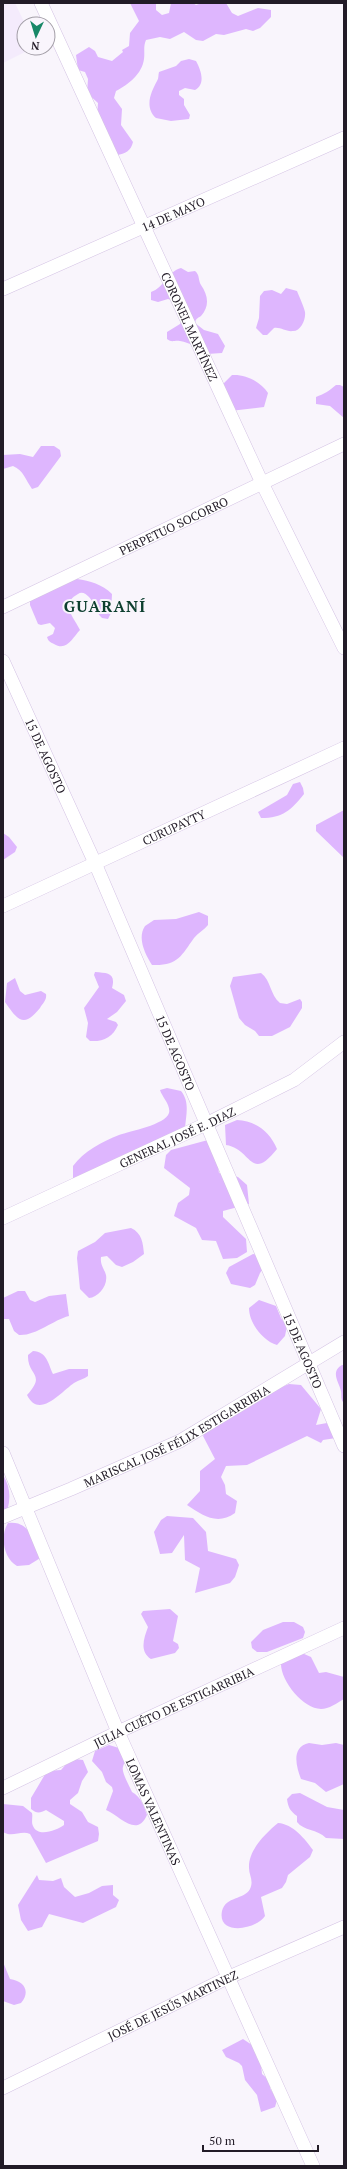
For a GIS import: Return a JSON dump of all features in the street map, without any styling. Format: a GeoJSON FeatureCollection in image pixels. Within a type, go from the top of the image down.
{"type":"FeatureCollection","features":[{"type":"Feature","properties":{"kind":"street","name":"CORONEL MARTÍNEZ"},"geometry":{"type":"LineString","coordinates":[[41,3],[262,483],[344,648]]}},
{"type":"Feature","properties":{"kind":"street","name":"14 DE MAYO"},"geometry":{"type":"LineString","coordinates":[[3,289],[144,225],[344,138]]}},
{"type":"Feature","properties":{"kind":"street","name":"PERPETUO SOCORRO"},"geometry":{"type":"LineString","coordinates":[[3,607],[344,444]]}},
{"type":"Feature","properties":{"kind":"street","name":"15 DE AGOSTO"},"geometry":{"type":"LineString","coordinates":[[3,661],[94,863],[344,1446]]}},
{"type":"Feature","properties":{"kind":"street","name":"CURUPAYTY"},"geometry":{"type":"LineString","coordinates":[[3,906],[344,748]]}},
{"type":"Feature","properties":{"kind":"street","name":"GENERAL JOSÉ E. DIAZ"},"geometry":{"type":"LineString","coordinates":[[3,1218],[206,1124],[294,1080],[344,1042]]}},
{"type":"Feature","properties":{"kind":"street","name":"MARISCAL JOSÉ FÉLIX ESTIGARRIBIA"},"geometry":{"type":"LineString","coordinates":[[3,1517],[180,1441],[344,1342]]}},
{"type":"Feature","properties":{"kind":"street","name":"LOMAS VALENTINAS"},"geometry":{"type":"LineString","coordinates":[[3,1453],[118,1732],[227,1978],[313,2166]]}},
{"type":"Feature","properties":{"kind":"street","name":"JULIA CUÉTO DE ESTIGARRIBIA"},"geometry":{"type":"LineString","coordinates":[[3,1788],[118,1732],[344,1628]]}},
{"type":"Feature","properties":{"kind":"street","name":"JOSÉ DE JESÚS MARTINEZ"},"geometry":{"type":"LineString","coordinates":[[3,2088],[227,1978],[344,1927]]}},
{"type":"Feature","properties":{"kind":"shaded area"},"geometry":{"type":"Polygon","coordinates":[[[3,3],[15,3],[21,16],[16,16],[17,56],[3,63],[3,3]]]}},
{"type":"Feature","properties":{"kind":"shaded area"},"geometry":{"type":"Polygon","coordinates":[[[130,3],[156,3],[156,10],[162,15],[169,13],[171,3],[193,3],[196,5],[202,3],[226,3],[232,13],[238,16],[258,8],[271,10],[271,17],[260,28],[253,31],[246,29],[224,35],[216,34],[203,41],[196,40],[184,32],[170,39],[160,37],[146,40],[144,47],[144,59],[141,69],[130,82],[116,91],[114,98],[122,109],[121,125],[133,142],[131,148],[127,152],[117,155],[112,141],[102,131],[97,117],[98,103],[87,93],[88,79],[85,72],[78,70],[76,55],[89,47],[95,51],[98,57],[112,61],[123,52],[122,50],[129,46],[130,33],[139,21],[130,3]]]}},
{"type":"Feature","properties":{"kind":"shaded area"},"geometry":{"type":"Polygon","coordinates":[[[189,59],[196,61],[200,68],[202,77],[200,84],[195,90],[185,88],[179,91],[179,95],[184,99],[184,105],[190,115],[189,119],[171,121],[156,118],[152,114],[149,104],[159,72],[176,66],[181,61],[189,59]]]}},
{"type":"Feature","properties":{"kind":"shaded area"},"geometry":{"type":"Polygon","coordinates":[[[181,268],[188,272],[195,271],[198,274],[200,283],[205,293],[207,304],[204,312],[195,323],[204,330],[218,334],[225,346],[222,353],[207,354],[191,344],[180,341],[170,341],[167,339],[167,332],[180,324],[182,321],[171,300],[168,299],[158,302],[151,300],[151,292],[159,287],[173,272],[181,268]]]}},
{"type":"Feature","properties":{"kind":"shaded area"},"geometry":{"type":"Polygon","coordinates":[[[286,288],[297,291],[303,304],[305,318],[301,327],[290,331],[274,328],[267,335],[263,335],[256,328],[259,318],[260,296],[264,291],[272,290],[281,294],[286,288]]]}},
{"type":"Feature","properties":{"kind":"shaded area"},"geometry":{"type":"Polygon","coordinates":[[[232,375],[248,377],[265,389],[268,393],[264,407],[230,411],[219,388],[232,375]]]}},
{"type":"Feature","properties":{"kind":"shaded area"},"geometry":{"type":"Polygon","coordinates":[[[336,385],[344,387],[344,418],[330,406],[316,404],[316,397],[336,385]]]}},
{"type":"Feature","properties":{"kind":"shaded area"},"geometry":{"type":"Polygon","coordinates":[[[41,446],[54,446],[60,450],[61,456],[38,487],[32,489],[17,468],[13,466],[3,469],[3,455],[20,454],[33,457],[41,446]]]}},
{"type":"Feature","properties":{"kind":"shaded area"},"geometry":{"type":"Polygon","coordinates":[[[77,579],[96,584],[112,594],[111,613],[108,619],[102,618],[89,597],[85,594],[79,593],[73,598],[69,606],[80,630],[69,643],[59,646],[49,641],[47,637],[53,634],[55,628],[50,623],[41,625],[38,624],[30,605],[30,599],[67,581],[77,579]]]}},
{"type":"Feature","properties":{"kind":"shaded area"},"geometry":{"type":"Polygon","coordinates":[[[300,782],[304,794],[290,809],[281,815],[261,818],[258,812],[287,795],[293,784],[300,782]]]}},
{"type":"Feature","properties":{"kind":"shaded area"},"geometry":{"type":"Polygon","coordinates":[[[344,810],[344,858],[316,831],[316,825],[344,810]]]}},
{"type":"Feature","properties":{"kind":"shaded area"},"geometry":{"type":"Polygon","coordinates":[[[3,833],[9,837],[17,847],[15,852],[3,860],[3,833]]]}},
{"type":"Feature","properties":{"kind":"shaded area"},"geometry":{"type":"Polygon","coordinates":[[[199,912],[208,916],[208,925],[194,938],[182,955],[178,959],[168,964],[152,965],[142,941],[145,926],[154,920],[176,919],[199,912]]]}},
{"type":"Feature","properties":{"kind":"shaded area"},"geometry":{"type":"Polygon","coordinates":[[[95,972],[110,975],[113,979],[112,988],[124,995],[126,1001],[117,1012],[107,1019],[116,1022],[118,1025],[113,1033],[103,1040],[90,1041],[86,1037],[88,1023],[84,1008],[99,987],[94,975],[95,972]]]}},
{"type":"Feature","properties":{"kind":"shaded area"},"geometry":{"type":"Polygon","coordinates":[[[261,973],[267,980],[274,996],[280,1003],[287,1004],[300,999],[302,1002],[302,1008],[290,1027],[272,1036],[259,1036],[239,1018],[230,986],[233,977],[261,973]]]}},
{"type":"Feature","properties":{"kind":"shaded area"},"geometry":{"type":"Polygon","coordinates":[[[15,978],[20,991],[25,995],[41,991],[46,994],[45,1000],[40,1008],[30,1018],[25,1020],[18,1018],[5,1002],[7,983],[15,978]]]}},
{"type":"Feature","properties":{"kind":"shaded area"},"geometry":{"type":"Polygon","coordinates":[[[167,1088],[181,1091],[184,1095],[187,1109],[185,1128],[73,1179],[73,1166],[82,1156],[100,1144],[113,1137],[147,1127],[161,1121],[166,1117],[169,1113],[169,1107],[160,1090],[167,1088]]]}},
{"type":"Feature","properties":{"kind":"shaded area"},"geometry":{"type":"Polygon","coordinates":[[[237,1120],[262,1128],[270,1137],[277,1149],[268,1159],[256,1164],[235,1148],[226,1145],[225,1125],[237,1120]]]}},
{"type":"Feature","properties":{"kind":"shaded area"},"geometry":{"type":"Polygon","coordinates":[[[208,1140],[224,1149],[218,1167],[219,1173],[238,1177],[247,1185],[249,1204],[223,1211],[223,1217],[246,1239],[247,1252],[237,1258],[223,1259],[216,1241],[202,1240],[196,1228],[174,1216],[178,1203],[189,1195],[190,1188],[164,1168],[166,1155],[171,1150],[208,1140]]]}},
{"type":"Feature","properties":{"kind":"shaded area"},"geometry":{"type":"Polygon","coordinates":[[[131,1228],[140,1236],[144,1254],[133,1262],[122,1267],[116,1265],[107,1256],[101,1257],[106,1275],[104,1287],[96,1296],[89,1298],[80,1289],[77,1258],[78,1251],[95,1242],[105,1233],[131,1228]]]}},
{"type":"Feature","properties":{"kind":"shaded area"},"geometry":{"type":"Polygon","coordinates":[[[253,1254],[259,1255],[265,1266],[255,1285],[250,1288],[231,1284],[226,1273],[229,1267],[253,1254]]]}},
{"type":"Feature","properties":{"kind":"shaded area"},"geometry":{"type":"Polygon","coordinates":[[[18,1291],[25,1291],[30,1300],[35,1302],[49,1296],[66,1294],[69,1316],[32,1333],[19,1335],[14,1331],[9,1319],[3,1319],[3,1298],[18,1291]]]}},
{"type":"Feature","properties":{"kind":"shaded area"},"geometry":{"type":"Polygon","coordinates":[[[259,1300],[276,1306],[281,1318],[287,1326],[285,1336],[277,1345],[267,1340],[258,1331],[251,1320],[249,1308],[259,1300]]]}},
{"type":"Feature","properties":{"kind":"shaded area"},"geometry":{"type":"Polygon","coordinates":[[[33,1351],[41,1353],[44,1356],[53,1374],[69,1369],[88,1369],[88,1376],[74,1383],[57,1397],[44,1404],[38,1405],[32,1402],[27,1395],[33,1388],[36,1378],[28,1362],[28,1355],[33,1351]]]}},
{"type":"Feature","properties":{"kind":"shaded area"},"geometry":{"type":"Polygon","coordinates":[[[344,1365],[344,1403],[336,1377],[336,1371],[344,1365]]]}},
{"type":"Feature","properties":{"kind":"shaded area"},"geometry":{"type":"Polygon","coordinates":[[[289,1384],[301,1385],[321,1409],[316,1425],[327,1423],[336,1438],[323,1440],[321,1443],[307,1436],[247,1465],[226,1466],[221,1477],[225,1485],[226,1494],[237,1501],[235,1513],[228,1517],[222,1519],[210,1518],[187,1505],[200,1491],[200,1471],[215,1459],[203,1436],[206,1430],[259,1396],[289,1384]]]}},
{"type":"Feature","properties":{"kind":"shaded area"},"geometry":{"type":"Polygon","coordinates":[[[3,1475],[8,1487],[9,1504],[3,1522],[3,1475]]]}},
{"type":"Feature","properties":{"kind":"shaded area"},"geometry":{"type":"Polygon","coordinates":[[[167,1516],[193,1518],[206,1532],[208,1551],[236,1559],[239,1565],[235,1577],[230,1583],[195,1593],[200,1568],[185,1560],[184,1535],[172,1553],[160,1554],[154,1532],[161,1520],[167,1516]]]}},
{"type":"Feature","properties":{"kind":"shaded area"},"geometry":{"type":"Polygon","coordinates":[[[8,1523],[15,1523],[26,1528],[34,1538],[42,1557],[29,1565],[17,1566],[12,1562],[4,1546],[4,1534],[8,1523]]]}},
{"type":"Feature","properties":{"kind":"shaded area"},"geometry":{"type":"Polygon","coordinates":[[[170,1609],[178,1616],[173,1641],[178,1644],[179,1648],[175,1653],[151,1659],[147,1656],[144,1648],[144,1640],[148,1627],[141,1614],[143,1611],[170,1609]]]}},
{"type":"Feature","properties":{"kind":"shaded area"},"geometry":{"type":"Polygon","coordinates":[[[283,1622],[294,1622],[303,1627],[305,1632],[303,1638],[267,1652],[257,1652],[252,1648],[251,1642],[263,1630],[283,1622]]]}},
{"type":"Feature","properties":{"kind":"shaded area"},"geometry":{"type":"Polygon","coordinates":[[[302,1653],[311,1657],[319,1673],[326,1672],[344,1677],[344,1699],[330,1707],[321,1709],[314,1708],[300,1699],[288,1685],[284,1677],[281,1663],[302,1653]]]}},
{"type":"Feature","properties":{"kind":"shaded area"},"geometry":{"type":"Polygon","coordinates":[[[309,1743],[322,1745],[336,1743],[344,1745],[344,1784],[326,1792],[315,1783],[301,1779],[296,1758],[297,1753],[299,1748],[309,1743]]]}},
{"type":"Feature","properties":{"kind":"shaded area"},"geometry":{"type":"Polygon","coordinates":[[[109,1745],[119,1748],[125,1760],[123,1772],[126,1780],[132,1792],[140,1799],[145,1808],[147,1815],[143,1822],[138,1825],[128,1823],[106,1810],[113,1791],[112,1787],[106,1782],[102,1772],[92,1761],[95,1751],[109,1745]]]}},
{"type":"Feature","properties":{"kind":"shaded area"},"geometry":{"type":"Polygon","coordinates":[[[75,1759],[83,1760],[88,1772],[82,1781],[78,1793],[70,1800],[70,1804],[82,1812],[88,1822],[98,1827],[98,1841],[46,1863],[30,1834],[6,1834],[3,1832],[3,1804],[23,1806],[32,1813],[33,1826],[35,1830],[39,1832],[48,1832],[61,1827],[64,1825],[64,1821],[46,1810],[42,1812],[35,1812],[31,1809],[31,1798],[47,1771],[61,1770],[68,1762],[75,1759]]]}},
{"type":"Feature","properties":{"kind":"shaded area"},"geometry":{"type":"Polygon","coordinates":[[[300,1793],[327,1807],[344,1810],[344,1839],[326,1838],[319,1833],[303,1827],[297,1822],[297,1816],[290,1809],[287,1799],[292,1794],[300,1793]]]}},
{"type":"Feature","properties":{"kind":"shaded area"},"geometry":{"type":"Polygon","coordinates":[[[278,1823],[289,1826],[302,1837],[313,1850],[310,1857],[288,1875],[282,1888],[261,1897],[265,1916],[260,1921],[254,1925],[246,1927],[231,1927],[225,1924],[222,1919],[222,1911],[224,1906],[231,1900],[244,1895],[250,1889],[251,1881],[249,1861],[251,1855],[263,1837],[278,1823]]]}},
{"type":"Feature","properties":{"kind":"shaded area"},"geometry":{"type":"Polygon","coordinates":[[[37,1875],[39,1880],[53,1881],[61,1878],[64,1887],[75,1897],[89,1893],[102,1886],[113,1885],[113,1895],[119,1900],[116,1907],[83,1923],[49,1914],[42,1927],[28,1931],[21,1920],[18,1905],[37,1875]]]}},
{"type":"Feature","properties":{"kind":"shaded area"},"geometry":{"type":"Polygon","coordinates":[[[3,1962],[10,1979],[22,1984],[26,1991],[24,1999],[21,2003],[14,2005],[3,2001],[3,1962]]]}},
{"type":"Feature","properties":{"kind":"shaded area"},"geometry":{"type":"Polygon","coordinates":[[[243,2039],[255,2047],[257,2058],[261,2064],[262,2074],[270,2081],[270,2088],[277,2100],[275,2107],[261,2112],[257,2095],[245,2080],[242,2066],[226,2057],[222,2050],[243,2039]]]}},
{"type":"Feature","properties":{"kind":"district","name":"GUARANÍ"},"geometry":{"type":"Point","coordinates":[105,606]}}]}
